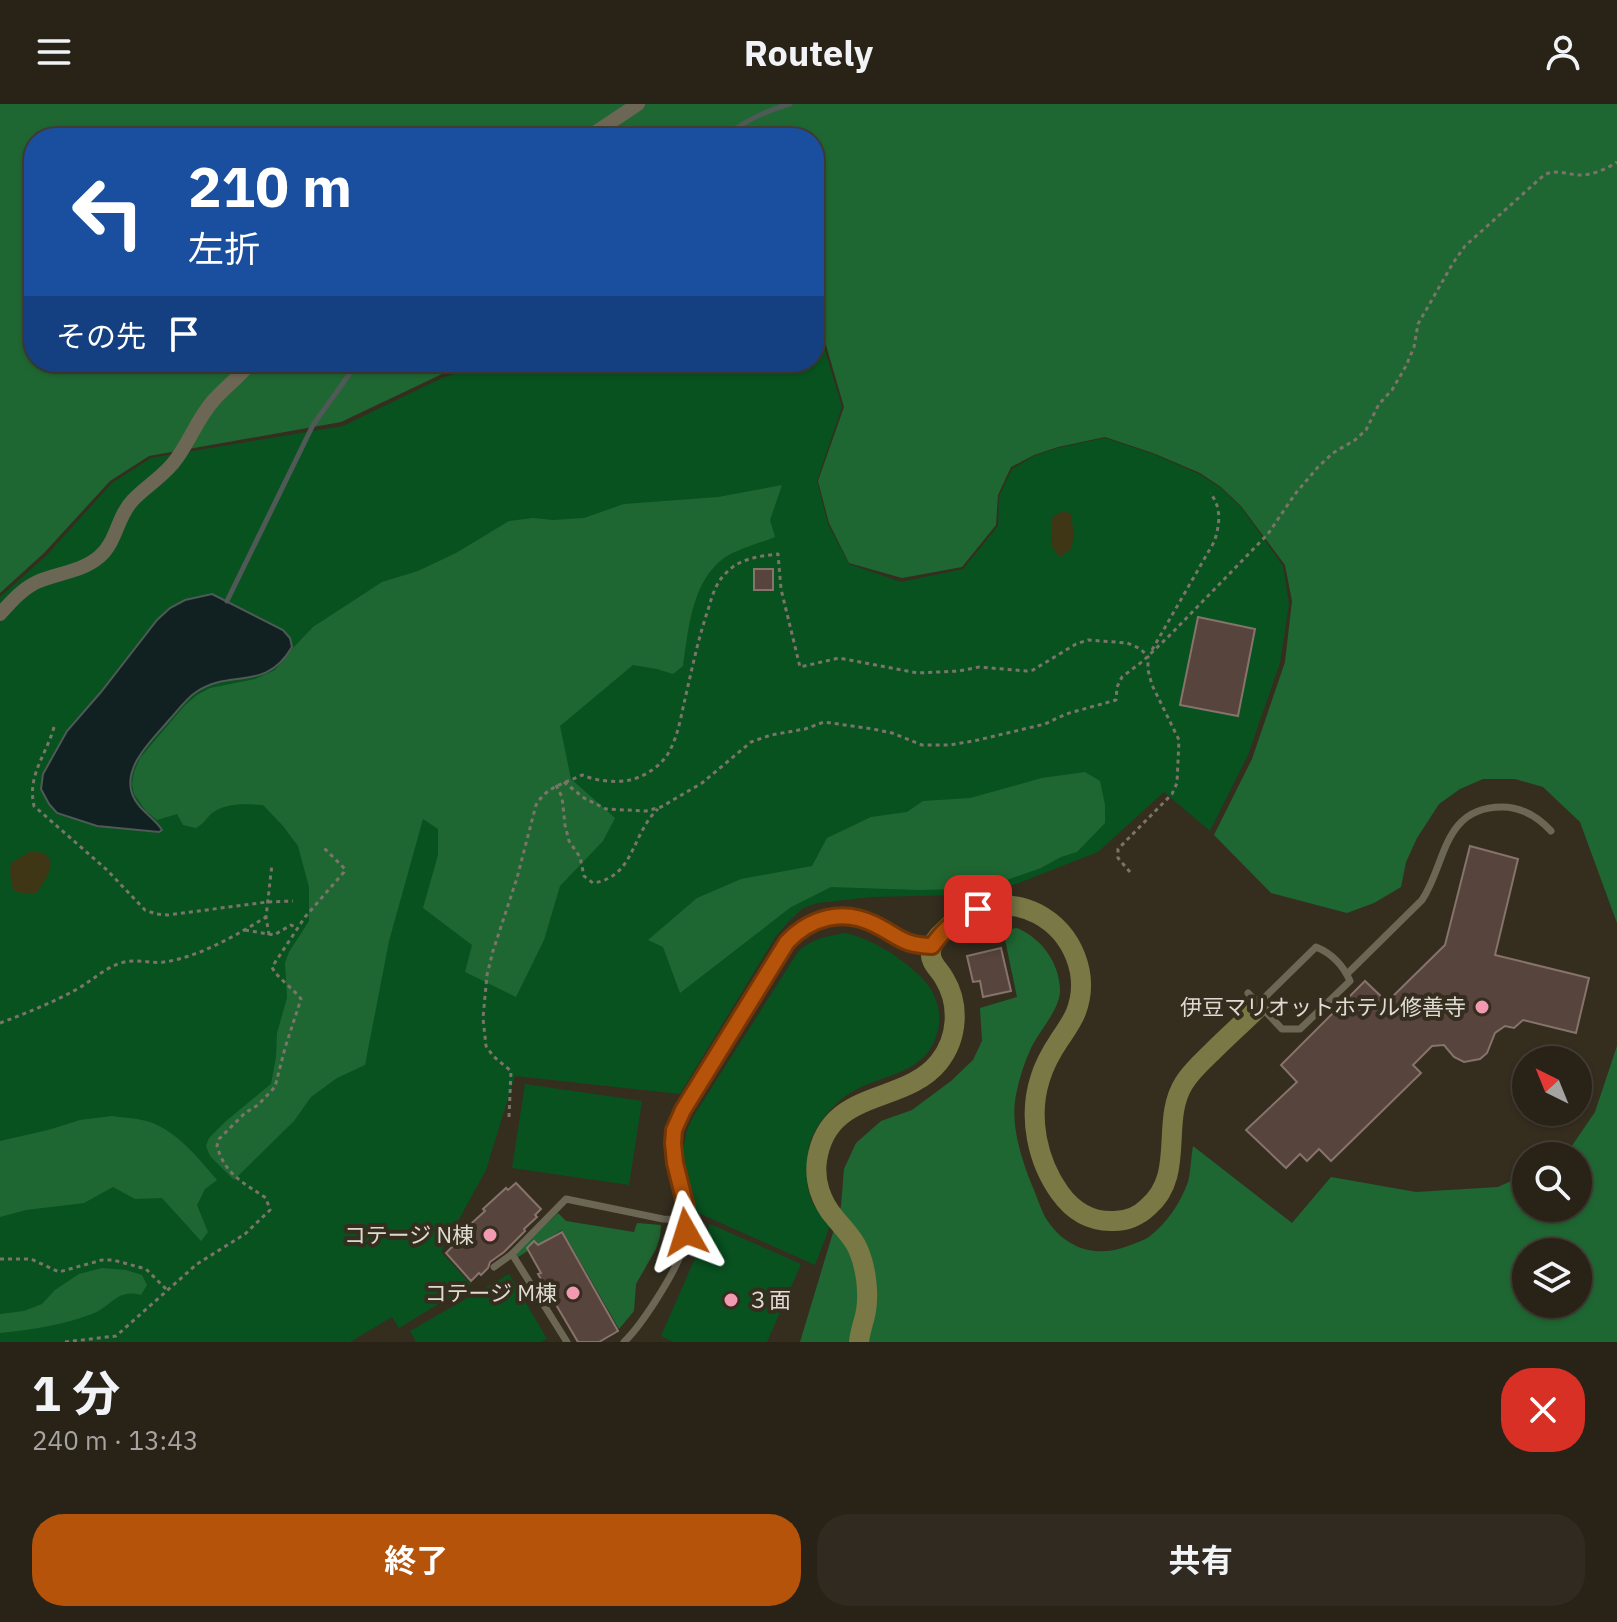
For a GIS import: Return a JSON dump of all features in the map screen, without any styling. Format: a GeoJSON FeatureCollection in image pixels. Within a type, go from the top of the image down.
{"type":"FeatureCollection","features":[{"type":"Feature","properties":{"kind":"street"},"geometry":{"type":"LineString","coordinates":[[602,128],[638,104]]}},
{"type":"Feature","properties":{"kind":"street"},"geometry":{"type":"LineString","coordinates":[[0,614],[35,583],[74,571],[100,556],[108,547],[130,502],[177,460],[213,401],[243,372]]}},
{"type":"Feature","properties":{"kind":"street"},"geometry":{"type":"LineString","coordinates":[[859,1342],[866,1308],[863,1264],[854,1242],[820,1194],[816,1174],[818,1155],[825,1136],[844,1113],[924,1076],[942,1059],[955,1025],[953,1000],[931,957],[932,946],[941,933],[964,915],[992,906],[1022,908],[1048,920],[1068,942],[1080,969],[1080,999],[1076,1013],[1040,1077],[1035,1103],[1035,1129],[1040,1154],[1056,1189],[1071,1207],[1101,1221],[1122,1221],[1133,1217],[1158,1197],[1171,1159],[1174,1112],[1179,1091],[1191,1073],[1255,1001]]}},
{"type":"Feature","properties":{"kind":"lane"},"geometry":{"type":"LineString","coordinates":[[1347,974],[1422,900],[1431,886],[1449,838],[1467,818],[1484,810],[1512,808],[1537,818],[1551,831]]}},
{"type":"Feature","properties":{"kind":"lane"},"geometry":{"type":"LineString","coordinates":[[624,1342],[647,1313],[680,1256],[686,1232],[686,1207],[675,1163],[674,1130],[683,1110],[787,942],[809,924],[836,916],[850,916],[877,925],[898,939],[932,946]]}},
{"type":"Feature","properties":{"kind":"lane"},"geometry":{"type":"LineString","coordinates":[[1316,947],[1334,957],[1350,981],[1300,1029],[1282,1029],[1255,1001],[1316,947]]}},
{"type":"Feature","properties":{"kind":"lane"},"geometry":{"type":"LineString","coordinates":[[494,1267],[512,1254],[566,1199],[663,1219],[686,1220]]}},
{"type":"Feature","properties":{"kind":"lane"},"geometry":{"type":"LineString","coordinates":[[512,1254],[567,1342]]}},
{"type":"Feature","properties":{"kind":"path"},"geometry":{"type":"LineString","coordinates":[[564,782],[584,798],[606,809],[654,810],[702,783],[751,742],[824,722],[883,731],[922,745],[950,745],[1045,724],[1066,714],[1116,700],[1122,677],[1148,656],[1268,534],[1318,467],[1366,430],[1379,404],[1392,390],[1406,366],[1414,347],[1418,324],[1465,246],[1544,175],[1556,171],[1584,175],[1617,162]]}},
{"type":"Feature","properties":{"kind":"path"},"geometry":{"type":"LineString","coordinates":[[1130,872],[1118,858],[1118,849],[1172,794],[1177,783],[1179,740],[1152,685],[1148,656],[1214,542],[1218,511],[1210,493]]}},
{"type":"Feature","properties":{"kind":"path"},"geometry":{"type":"LineString","coordinates":[[509,1117],[511,1071],[486,1046],[483,1018],[487,975],[536,805],[556,785],[582,775],[614,781],[639,777],[650,772],[667,756],[676,736],[701,628],[715,590],[732,567],[750,559],[778,554],[781,589],[800,667],[839,658],[917,673],[979,667],[1027,671],[1088,640],[1127,643],[1148,656]]}},
{"type":"Feature","properties":{"kind":"path"},"geometry":{"type":"LineString","coordinates":[[54,727],[34,774],[34,806],[107,870],[145,910],[168,915],[293,901]]}},
{"type":"Feature","properties":{"kind":"path"},"geometry":{"type":"LineString","coordinates":[[556,785],[562,797],[569,841],[580,857],[584,876],[593,883],[611,879],[623,868],[649,818],[661,807]]}},
{"type":"Feature","properties":{"kind":"path"},"geometry":{"type":"LineString","coordinates":[[65,1342],[116,1336],[124,1331],[197,1264],[250,1230],[270,1210],[266,1198],[239,1181],[226,1166],[217,1146],[219,1139],[275,1087],[301,999],[273,972],[272,967],[297,928],[344,872],[345,869],[324,848]]}},
{"type":"Feature","properties":{"kind":"path"},"geometry":{"type":"LineString","coordinates":[[269,935],[266,917],[272,864]]}},
{"type":"Feature","properties":{"kind":"path"},"geometry":{"type":"LineString","coordinates":[[0,1023],[76,990],[102,971],[120,963],[175,960],[226,940],[266,917]]}},
{"type":"Feature","properties":{"kind":"path"},"geometry":{"type":"LineString","coordinates":[[245,930],[274,935],[291,925],[297,928]]}},
{"type":"Feature","properties":{"kind":"path"},"geometry":{"type":"LineString","coordinates":[[0,1259],[31,1259],[59,1272],[113,1260],[146,1269],[167,1290]]}},
{"type":"Feature","properties":{"kind":"green space"},"geometry":{"type":"Polygon","coordinates":[[[0,104],[1617,104],[1617,923],[1580,822],[1543,787],[1515,779],[1483,779],[1460,789],[1439,804],[1406,862],[1401,887],[1374,903],[1347,913],[1271,893],[1214,835],[1252,759],[1285,662],[1292,601],[1285,565],[1241,506],[1200,473],[1105,437],[1058,447],[1011,467],[998,495],[996,525],[962,567],[902,578],[849,563],[829,523],[818,481],[844,407],[824,342],[824,128],[24,128],[24,372],[447,372],[341,422],[149,456],[110,481],[44,553],[0,593],[0,104]]]}},
{"type":"Feature","properties":{"kind":"green space"},"geometry":{"type":"Polygon","coordinates":[[[824,347],[842,407],[817,481],[828,524],[849,564],[901,582],[963,569],[998,526],[999,496],[1012,469],[1034,456],[1105,438],[1199,474],[1221,488],[1241,507],[1283,566],[1289,604],[1280,663],[1248,755],[1210,831],[1164,792],[1098,852],[1008,887],[961,895],[872,897],[817,903],[803,908],[776,936],[680,1094],[515,1076],[486,1170],[441,1252],[471,1284],[399,1328],[392,1317],[350,1342],[0,1342],[0,597],[46,556],[112,483],[151,458],[343,426],[460,372],[824,372],[824,347]]]}},
{"type":"Feature","properties":{"kind":"green space"},"geometry":{"type":"Polygon","coordinates":[[[782,485],[770,520],[775,537],[724,558],[702,584],[692,611],[683,666],[673,674],[633,665],[560,726],[571,779],[615,818],[603,841],[560,886],[544,940],[516,997],[465,972],[472,945],[423,908],[438,855],[438,829],[423,819],[389,941],[365,1065],[337,1078],[311,1097],[294,1121],[234,1180],[210,1156],[206,1146],[209,1138],[226,1121],[271,1084],[277,1033],[287,998],[285,963],[309,921],[309,887],[298,846],[263,805],[223,807],[196,828],[183,825],[177,814],[157,820],[134,794],[134,772],[140,758],[197,695],[210,688],[255,679],[275,670],[313,627],[382,582],[418,571],[456,553],[509,521],[584,518],[624,504],[718,497],[782,485]]]}},
{"type":"Feature","properties":{"kind":"green space"},"geometry":{"type":"Polygon","coordinates":[[[1085,772],[1100,781],[1105,823],[1077,852],[1041,868],[1007,880],[957,889],[831,887],[791,907],[680,993],[663,947],[648,940],[697,898],[741,879],[812,866],[827,838],[871,817],[907,812],[923,801],[970,798],[1042,778],[1085,772]]]}},
{"type":"Feature","properties":{"kind":"green space"},"geometry":{"type":"Polygon","coordinates":[[[1017,928],[1034,938],[1047,952],[1056,969],[1060,989],[1057,1004],[1031,1048],[1019,1083],[1014,1117],[1020,1151],[1045,1217],[1061,1236],[1092,1251],[1128,1246],[1148,1238],[1162,1225],[1185,1190],[1193,1146],[1292,1223],[1331,1177],[1416,1192],[1498,1187],[1512,1180],[1512,1222],[1592,1222],[1592,1142],[1575,1142],[1585,1126],[1592,1126],[1592,1116],[1617,1046],[1617,1342],[800,1342],[841,1206],[844,1169],[856,1143],[881,1121],[912,1110],[951,1081],[973,1060],[982,1041],[980,1008],[1017,997],[1003,930],[1017,928]]]}},
{"type":"Feature","properties":{"kind":"green space"},"geometry":{"type":"Polygon","coordinates":[[[845,933],[876,945],[916,972],[933,994],[938,1006],[939,1024],[926,1055],[901,1072],[857,1089],[843,1098],[824,1118],[813,1136],[809,1145],[807,1184],[814,1206],[830,1226],[815,1265],[694,1211],[683,1150],[693,1117],[798,952],[814,941],[845,933]]]}},
{"type":"Feature","properties":{"kind":"green space"},"geometry":{"type":"Polygon","coordinates":[[[525,1084],[642,1101],[629,1185],[512,1168],[525,1084]]]}},
{"type":"Feature","properties":{"kind":"green space"},"geometry":{"type":"Polygon","coordinates":[[[112,1116],[145,1121],[170,1132],[217,1180],[205,1189],[197,1205],[208,1232],[201,1241],[162,1198],[135,1199],[113,1187],[84,1203],[26,1210],[0,1217],[0,1141],[80,1120],[112,1116]]]}},
{"type":"Feature","properties":{"kind":"green space"},"geometry":{"type":"Polygon","coordinates":[[[558,1213],[566,1221],[634,1232],[637,1223],[661,1225],[656,1249],[636,1284],[634,1311],[619,1329],[562,1230],[518,1257],[516,1253],[558,1213]]]}},
{"type":"Feature","properties":{"kind":"green space","name":"３面"},"geometry":{"type":"Polygon","coordinates":[[[710,1224],[801,1264],[767,1342],[673,1342],[661,1336],[710,1224]]]}},
{"type":"Feature","properties":{"kind":"green space"},"geometry":{"type":"Polygon","coordinates":[[[102,1268],[142,1275],[147,1285],[141,1295],[120,1296],[99,1311],[81,1318],[0,1333],[0,1314],[24,1311],[42,1304],[55,1290],[79,1274],[102,1268]]]}},
{"type":"Feature","properties":{"kind":"green space"},"geometry":{"type":"Polygon","coordinates":[[[509,1274],[547,1339],[541,1342],[416,1342],[410,1331],[509,1274]]]}},
{"type":"Feature","properties":{"kind":"sand"},"geometry":{"type":"Polygon","coordinates":[[[1063,511],[1071,514],[1073,536],[1071,549],[1060,557],[1051,542],[1051,518],[1063,511]]]}},
{"type":"Feature","properties":{"kind":"sand"},"geometry":{"type":"Polygon","coordinates":[[[31,851],[48,856],[50,861],[48,874],[36,894],[13,890],[10,873],[11,863],[31,851]]]}},
{"type":"Feature","properties":{"kind":"shaded area"},"geometry":{"type":"Polygon","coordinates":[[[212,594],[283,630],[290,638],[292,647],[271,670],[247,678],[222,681],[196,692],[140,755],[131,776],[134,798],[162,830],[97,826],[57,813],[41,789],[43,774],[67,731],[157,620],[185,600],[212,594]]]}},
{"type":"Feature","properties":{"kind":"building"},"geometry":{"type":"Polygon","coordinates":[[[754,569],[773,569],[773,590],[754,590],[754,569]]]}},
{"type":"Feature","properties":{"kind":"building"},"geometry":{"type":"Polygon","coordinates":[[[1198,617],[1255,629],[1238,716],[1180,705],[1198,617]]]}},
{"type":"Feature","properties":{"kind":"building","name":"伊豆マリオットホテル修善寺"},"geometry":{"type":"Polygon","coordinates":[[[1470,846],[1518,859],[1495,955],[1589,978],[1576,1033],[1523,1020],[1514,1028],[1505,1026],[1495,1033],[1487,1053],[1480,1059],[1464,1062],[1454,1057],[1444,1045],[1432,1046],[1413,1065],[1421,1073],[1331,1161],[1319,1149],[1307,1161],[1300,1154],[1286,1168],[1246,1130],[1297,1082],[1281,1065],[1365,981],[1387,1002],[1445,945],[1470,846]]]}},
{"type":"Feature","properties":{"kind":"building"},"geometry":{"type":"Polygon","coordinates":[[[1001,948],[1011,991],[983,997],[980,981],[973,982],[967,956],[1001,948]]]}},
{"type":"Feature","properties":{"kind":"building","name":"コテージ N棟"},"geometry":{"type":"Polygon","coordinates":[[[516,1183],[541,1209],[525,1231],[471,1281],[446,1253],[452,1247],[449,1244],[506,1188],[508,1190],[516,1183]]]}},
{"type":"Feature","properties":{"kind":"building","name":"コテージ M棟"},"geometry":{"type":"Polygon","coordinates":[[[562,1232],[618,1331],[599,1342],[578,1342],[538,1274],[541,1273],[527,1248],[534,1241],[538,1245],[562,1232]]]}},
{"type":"Feature","properties":{"kind":"waterway"},"geometry":{"type":"LineString","coordinates":[[737,128],[790,104]]}},
{"type":"Feature","properties":{"kind":"waterway"},"geometry":{"type":"LineString","coordinates":[[227,601],[313,425],[351,372]]}},
{"type":"Feature","properties":{"kind":"place","name":"伊豆マリオットホテル修善寺"},"geometry":{"type":"Point","coordinates":[1482,1007]}},
{"type":"Feature","properties":{"kind":"place","name":"コテージ N棟"},"geometry":{"type":"Point","coordinates":[490,1235]}},
{"type":"Feature","properties":{"kind":"place","name":"コテージ M棟"},"geometry":{"type":"Point","coordinates":[573,1293]}},
{"type":"Feature","properties":{"kind":"place","name":"３面"},"geometry":{"type":"Point","coordinates":[731,1300]}},
{"type":"Feature","properties":{"kind":"route"},"geometry":{"type":"LineString","coordinates":[[686,1232],[686,1207],[675,1163],[674,1130],[683,1110],[787,942],[809,924],[836,916],[850,916],[877,925],[898,939],[932,946],[952,923],[978,909]]}}]}
